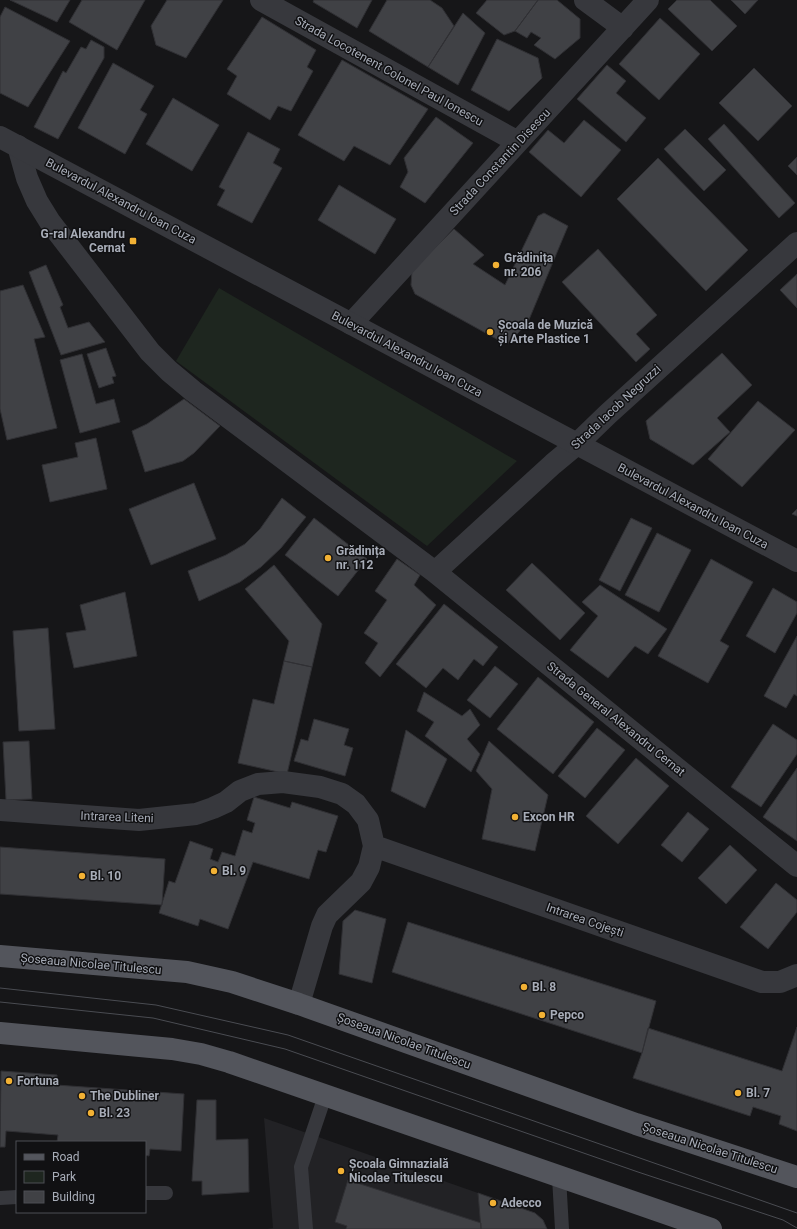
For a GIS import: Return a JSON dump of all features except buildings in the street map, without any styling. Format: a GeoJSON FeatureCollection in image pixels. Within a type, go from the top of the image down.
{"type":"FeatureCollection","features":[{"type":"Feature","properties":{"kind":"main road","name":"Șoseaua Nicolae Titulescu"},"geometry":{"type":"LineString","coordinates":[[0,956],[187,972],[232,982],[299,1004],[636,1124],[797,1177]]}},
{"type":"Feature","properties":{"kind":"main road"},"geometry":{"type":"LineString","coordinates":[[0,1033],[172,1049],[201,1054],[229,1062],[711,1229]]}},
{"type":"Feature","properties":{"kind":"street","name":"Strada Locotenent Colonel Paul Ionescu"},"geometry":{"type":"LineString","coordinates":[[261,0],[518,142]]}},
{"type":"Feature","properties":{"kind":"street"},"geometry":{"type":"LineString","coordinates":[[584,0],[623,28]]}},
{"type":"Feature","properties":{"kind":"street","name":"Strada Constantin Disescu"},"geometry":{"type":"LineString","coordinates":[[352,324],[648,0]]}},
{"type":"Feature","properties":{"kind":"street","name":"Bulevardul Alexandru Ioan Cuza"},"geometry":{"type":"LineString","coordinates":[[9,142],[797,561]]}},
{"type":"Feature","properties":{"kind":"street","name":"Bulevardul Alexandru Ioan Cuza"},"geometry":{"type":"LineString","coordinates":[[9,142],[37,201],[50,222],[150,352],[192,391],[435,572]]}},
{"type":"Feature","properties":{"kind":"street","name":"Strada Iacob Negruzzi"},"geometry":{"type":"LineString","coordinates":[[435,572],[797,243]]}},
{"type":"Feature","properties":{"kind":"street","name":"Strada General Alexandru Cernat"},"geometry":{"type":"LineString","coordinates":[[435,572],[797,866]]}},
{"type":"Feature","properties":{"kind":"street","name":"Intrarea Liteni"},"geometry":{"type":"LineString","coordinates":[[0,810],[139,820],[196,814],[226,802],[240,791],[258,784],[283,782],[320,787],[342,794],[356,804],[368,820],[374,846],[369,867],[361,882],[327,915],[322,926],[299,1004]]}},
{"type":"Feature","properties":{"kind":"street","name":"Intrarea Cojești"},"geometry":{"type":"LineString","coordinates":[[374,846],[762,982],[780,982],[797,975]]}},
{"type":"Feature","properties":{"kind":"lane"},"geometry":{"type":"LineString","coordinates":[[306,1229],[301,1167],[325,1096]]}},
{"type":"Feature","properties":{"kind":"lane"},"geometry":{"type":"LineString","coordinates":[[559,1177],[562,1229]]}},
{"type":"Feature","properties":{"kind":"lane"},"geometry":{"type":"LineString","coordinates":[[146,1193],[166,1193]]}},
{"type":"Feature","properties":{"kind":"lane"},"geometry":{"type":"LineString","coordinates":[[0,1198],[16,1197]]}},
{"type":"Feature","properties":{"kind":"shaded area","name":"Școala Gimnazială Nicolae Titulescu"},"geometry":{"type":"Polygon","coordinates":[[[264,1118],[478,1193],[481,1229],[267,1229],[273,1228],[264,1118]]]}},
{"type":"Feature","properties":{"kind":"green space"},"geometry":{"type":"Polygon","coordinates":[[[219,288],[517,461],[427,546],[176,361],[219,288]]]}},
{"type":"Feature","properties":{"kind":"tram line"},"geometry":{"type":"LineString","coordinates":[[0,988],[156,1005],[288,1035],[797,1213]]}},
{"type":"Feature","properties":{"kind":"tram line"},"geometry":{"type":"LineString","coordinates":[[0,1002],[153,1018],[285,1049],[638,1172],[783,1220],[797,1228]]}},
{"type":"Feature","properties":{"kind":"place","name":"G-ral Alexandru Cernat"},"geometry":{"type":"Point","coordinates":[133,241]}},
{"type":"Feature","properties":{"kind":"place","name":"Grădinița nr. 206"},"geometry":{"type":"Point","coordinates":[496,265]}},
{"type":"Feature","properties":{"kind":"place","name":"Școala de Muzică și Arte Plastice 1"},"geometry":{"type":"Point","coordinates":[490,332]}},
{"type":"Feature","properties":{"kind":"place","name":"Grădinița nr. 112"},"geometry":{"type":"Point","coordinates":[328,558]}},
{"type":"Feature","properties":{"kind":"place","name":"Excon HR"},"geometry":{"type":"Point","coordinates":[515,817]}},
{"type":"Feature","properties":{"kind":"place","name":"Bl. 9"},"geometry":{"type":"Point","coordinates":[214,871]}},
{"type":"Feature","properties":{"kind":"place","name":"Bl. 10"},"geometry":{"type":"Point","coordinates":[82,876]}},
{"type":"Feature","properties":{"kind":"place","name":"Bl. 8"},"geometry":{"type":"Point","coordinates":[524,987]}},
{"type":"Feature","properties":{"kind":"place","name":"Pepco"},"geometry":{"type":"Point","coordinates":[542,1015]}},
{"type":"Feature","properties":{"kind":"place","name":"Fortuna"},"geometry":{"type":"Point","coordinates":[9,1081]}},
{"type":"Feature","properties":{"kind":"place","name":"Bl. 7"},"geometry":{"type":"Point","coordinates":[738,1093]}},
{"type":"Feature","properties":{"kind":"place","name":"The Dubliner"},"geometry":{"type":"Point","coordinates":[82,1096]}},
{"type":"Feature","properties":{"kind":"place","name":"Bl. 23"},"geometry":{"type":"Point","coordinates":[91,1113]}},
{"type":"Feature","properties":{"kind":"place","name":"Școala Gimnazială Nicolae Titulescu"},"geometry":{"type":"Point","coordinates":[341,1171]}},
{"type":"Feature","properties":{"kind":"place","name":"Adecco"},"geometry":{"type":"Point","coordinates":[493,1203]}}]}
